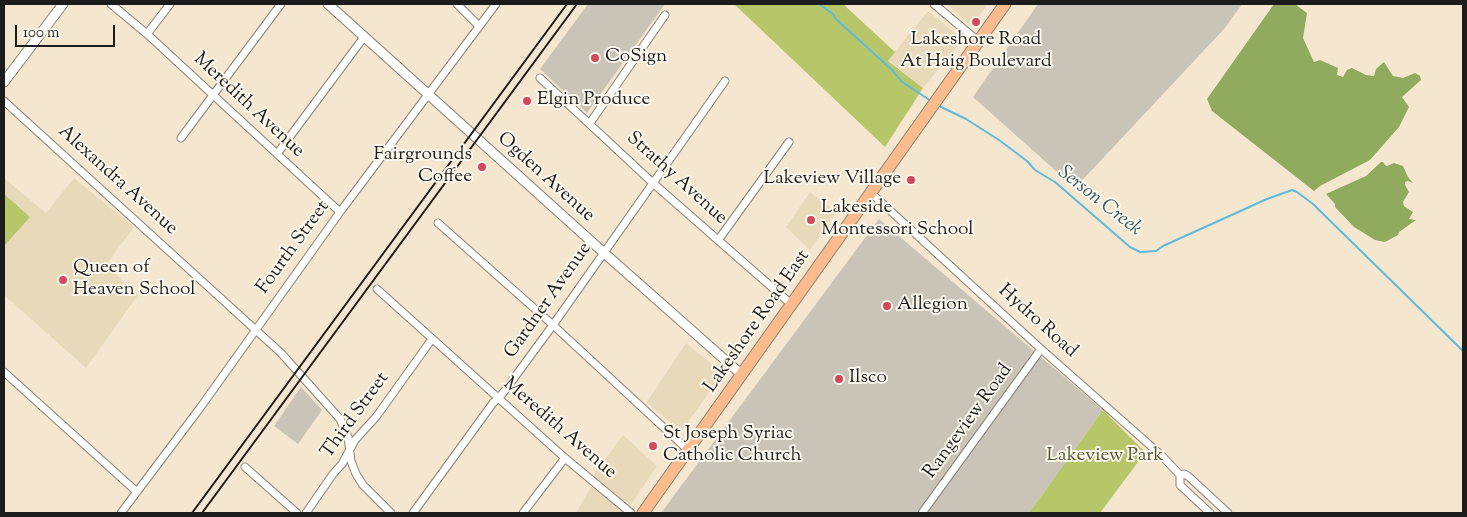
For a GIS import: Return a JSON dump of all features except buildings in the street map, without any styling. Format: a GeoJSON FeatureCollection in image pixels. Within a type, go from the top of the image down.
{"type":"FeatureCollection","features":[{"type":"Feature","properties":{"kind":"main road","name":"Lakeshore Road East"},"geometry":{"type":"LineString","coordinates":[[643,513],[1005,4]]}},
{"type":"Feature","properties":{"kind":"street"},"geometry":{"type":"LineString","coordinates":[[4,82],[63,4]]}},
{"type":"Feature","properties":{"kind":"street","name":"Meredith Avenue"},"geometry":{"type":"LineString","coordinates":[[111,4],[340,212]]}},
{"type":"Feature","properties":{"kind":"street"},"geometry":{"type":"LineString","coordinates":[[146,34],[170,4]]}},
{"type":"Feature","properties":{"kind":"street"},"geometry":{"type":"LineString","coordinates":[[181,138],[280,4]]}},
{"type":"Feature","properties":{"kind":"street","name":"Ogden Avenue"},"geometry":{"type":"LineString","coordinates":[[328,4],[603,252],[742,374]]}},
{"type":"Feature","properties":{"kind":"street"},"geometry":{"type":"LineString","coordinates":[[458,4],[479,26]]}},
{"type":"Feature","properties":{"kind":"street","name":"Fourth Street"},"geometry":{"type":"LineString","coordinates":[[121,513],[340,212],[496,4]]}},
{"type":"Feature","properties":{"kind":"street"},"geometry":{"type":"LineString","coordinates":[[934,4],[979,42]]}},
{"type":"Feature","properties":{"kind":"street"},"geometry":{"type":"LineString","coordinates":[[590,123],[665,15]]}},
{"type":"Feature","properties":{"kind":"street"},"geometry":{"type":"LineString","coordinates":[[277,154],[364,37]]}},
{"type":"Feature","properties":{"kind":"street","name":"Strathy Avenue"},"geometry":{"type":"LineString","coordinates":[[540,78],[654,184],[791,304]]}},
{"type":"Feature","properties":{"kind":"street","name":"Gardner Avenue"},"geometry":{"type":"LineString","coordinates":[[413,513],[553,325],[725,81]]}},
{"type":"Feature","properties":{"kind":"street","name":"Alexandra Avenue"},"geometry":{"type":"LineString","coordinates":[[4,101],[281,353],[334,410],[348,437],[353,466],[363,485],[391,513]]}},
{"type":"Feature","properties":{"kind":"street"},"geometry":{"type":"LineString","coordinates":[[719,239],[789,142]]}},
{"type":"Feature","properties":{"kind":"street","name":"Hydro Road"},"geometry":{"type":"LineString","coordinates":[[871,193],[1041,349],[1142,438],[1180,475]]}},
{"type":"Feature","properties":{"kind":"street"},"geometry":{"type":"LineString","coordinates":[[438,223],[553,325],[688,450]]}},
{"type":"Feature","properties":{"kind":"street","name":"Meredith Avenue"},"geometry":{"type":"LineString","coordinates":[[377,289],[565,458],[631,513]]}},
{"type":"Feature","properties":{"kind":"street","name":"Third Street"},"geometry":{"type":"LineString","coordinates":[[306,513],[342,464],[354,440],[376,417],[432,338]]}},
{"type":"Feature","properties":{"kind":"street","name":"Rangeview Road"},"geometry":{"type":"LineString","coordinates":[[922,513],[1041,349]]}},
{"type":"Feature","properties":{"kind":"street"},"geometry":{"type":"LineString","coordinates":[[4,372],[137,492]]}},
{"type":"Feature","properties":{"kind":"street"},"geometry":{"type":"LineString","coordinates":[[523,513],[565,458]]}},
{"type":"Feature","properties":{"kind":"street"},"geometry":{"type":"LineString","coordinates":[[245,467],[297,513]]}},
{"type":"Feature","properties":{"kind":"street"},"geometry":{"type":"LineString","coordinates":[[1210,513],[1180,485],[1180,475],[1188,476],[1228,513]]}},
{"type":"Feature","properties":{"kind":"shaded area"},"geometry":{"type":"Polygon","coordinates":[[[588,4],[665,4],[587,113],[540,69],[588,4]]]}},
{"type":"Feature","properties":{"kind":"shaded area"},"geometry":{"type":"Polygon","coordinates":[[[947,4],[988,4],[971,26],[947,4]]]}},
{"type":"Feature","properties":{"kind":"shaded area"},"geometry":{"type":"Polygon","coordinates":[[[1038,4],[1242,4],[1224,29],[1075,188],[973,97],[1038,4]]]}},
{"type":"Feature","properties":{"kind":"shaded area"},"geometry":{"type":"Polygon","coordinates":[[[928,11],[963,39],[923,88],[888,60],[928,11]]]}},
{"type":"Feature","properties":{"kind":"shaded area","name":"Queen of Heaven School"},"geometry":{"type":"Polygon","coordinates":[[[4,178],[46,213],[74,178],[134,227],[106,265],[138,295],[86,368],[4,295],[4,178]]]}},
{"type":"Feature","properties":{"kind":"shaded area","name":"Lakeside Montessori School"},"geometry":{"type":"Polygon","coordinates":[[[810,192],[836,212],[810,250],[786,227],[810,192]]]}},
{"type":"Feature","properties":{"kind":"shaded area"},"geometry":{"type":"Polygon","coordinates":[[[879,219],[1103,410],[1029,513],[661,513],[879,219]]]}},
{"type":"Feature","properties":{"kind":"shaded area"},"geometry":{"type":"Polygon","coordinates":[[[686,343],[723,373],[681,432],[647,402],[686,343]]]}},
{"type":"Feature","properties":{"kind":"shaded area"},"geometry":{"type":"Polygon","coordinates":[[[301,387],[322,410],[298,444],[274,426],[301,387]]]}},
{"type":"Feature","properties":{"kind":"shaded area"},"geometry":{"type":"Polygon","coordinates":[[[623,435],[657,466],[625,513],[576,513],[591,487],[595,473],[623,435]]]}},
{"type":"Feature","properties":{"kind":"green space"},"geometry":{"type":"Polygon","coordinates":[[[734,4],[843,4],[895,52],[888,61],[923,88],[885,147],[734,4]]]}},
{"type":"Feature","properties":{"kind":"green space"},"geometry":{"type":"Polygon","coordinates":[[[1274,4],[1295,4],[1307,13],[1303,38],[1314,62],[1320,60],[1338,68],[1337,75],[1343,77],[1347,70],[1352,68],[1366,75],[1374,76],[1376,69],[1384,62],[1393,76],[1403,78],[1415,73],[1420,76],[1421,80],[1402,97],[1409,107],[1399,127],[1370,160],[1314,191],[1212,111],[1207,99],[1274,4]]]}},
{"type":"Feature","properties":{"kind":"green space"},"geometry":{"type":"Polygon","coordinates":[[[1381,162],[1387,166],[1394,163],[1403,166],[1413,183],[1405,182],[1409,192],[1403,202],[1404,206],[1413,212],[1409,219],[1416,220],[1399,232],[1398,235],[1385,242],[1375,240],[1354,227],[1335,207],[1335,204],[1326,194],[1366,176],[1381,162]]]}},
{"type":"Feature","properties":{"kind":"green space"},"geometry":{"type":"Polygon","coordinates":[[[4,194],[30,217],[4,246],[4,194]]]}},
{"type":"Feature","properties":{"kind":"green space","name":"Lakeview Park"},"geometry":{"type":"Polygon","coordinates":[[[1103,410],[1145,452],[1138,462],[1100,513],[1029,513],[1103,410]]]}},
{"type":"Feature","properties":{"kind":"waterway","name":"Serson Creek"},"geometry":{"type":"LineString","coordinates":[[819,4],[833,14],[836,19],[893,71],[901,81],[931,101]]}},
{"type":"Feature","properties":{"kind":"waterway","name":"Serson Creek"},"geometry":{"type":"LineString","coordinates":[[937,105],[966,119],[999,140],[1027,161],[1035,170],[1055,182],[1130,247],[1140,252],[1156,251],[1163,246],[1267,199],[1292,190],[1297,192],[1313,204],[1463,351]]}},
{"type":"Feature","properties":{"kind":"railway"},"geometry":{"type":"LineString","coordinates":[[192,513],[567,4]]}},
{"type":"Feature","properties":{"kind":"railway"},"geometry":{"type":"LineString","coordinates":[[202,513],[577,4]]}},
{"type":"Feature","properties":{"kind":"place","name":"Lakeshore Road At Haig Boulevard"},"geometry":{"type":"Point","coordinates":[976,22]}},
{"type":"Feature","properties":{"kind":"place","name":"CoSign"},"geometry":{"type":"Point","coordinates":[595,58]}},
{"type":"Feature","properties":{"kind":"place","name":"Elgin Produce"},"geometry":{"type":"Point","coordinates":[527,101]}},
{"type":"Feature","properties":{"kind":"place","name":"Fairgrounds Coffee"},"geometry":{"type":"Point","coordinates":[482,167]}},
{"type":"Feature","properties":{"kind":"place","name":"Lakeview Village"},"geometry":{"type":"Point","coordinates":[911,180]}},
{"type":"Feature","properties":{"kind":"place","name":"Lakeside Montessori School"},"geometry":{"type":"Point","coordinates":[811,220]}},
{"type":"Feature","properties":{"kind":"place","name":"Queen of Heaven School"},"geometry":{"type":"Point","coordinates":[63,280]}},
{"type":"Feature","properties":{"kind":"place","name":"Allegion"},"geometry":{"type":"Point","coordinates":[887,306]}},
{"type":"Feature","properties":{"kind":"place","name":"Ilsco"},"geometry":{"type":"Point","coordinates":[839,379]}},
{"type":"Feature","properties":{"kind":"place","name":"St Joseph Syriac Catholic Church"},"geometry":{"type":"Point","coordinates":[653,446]}}]}
